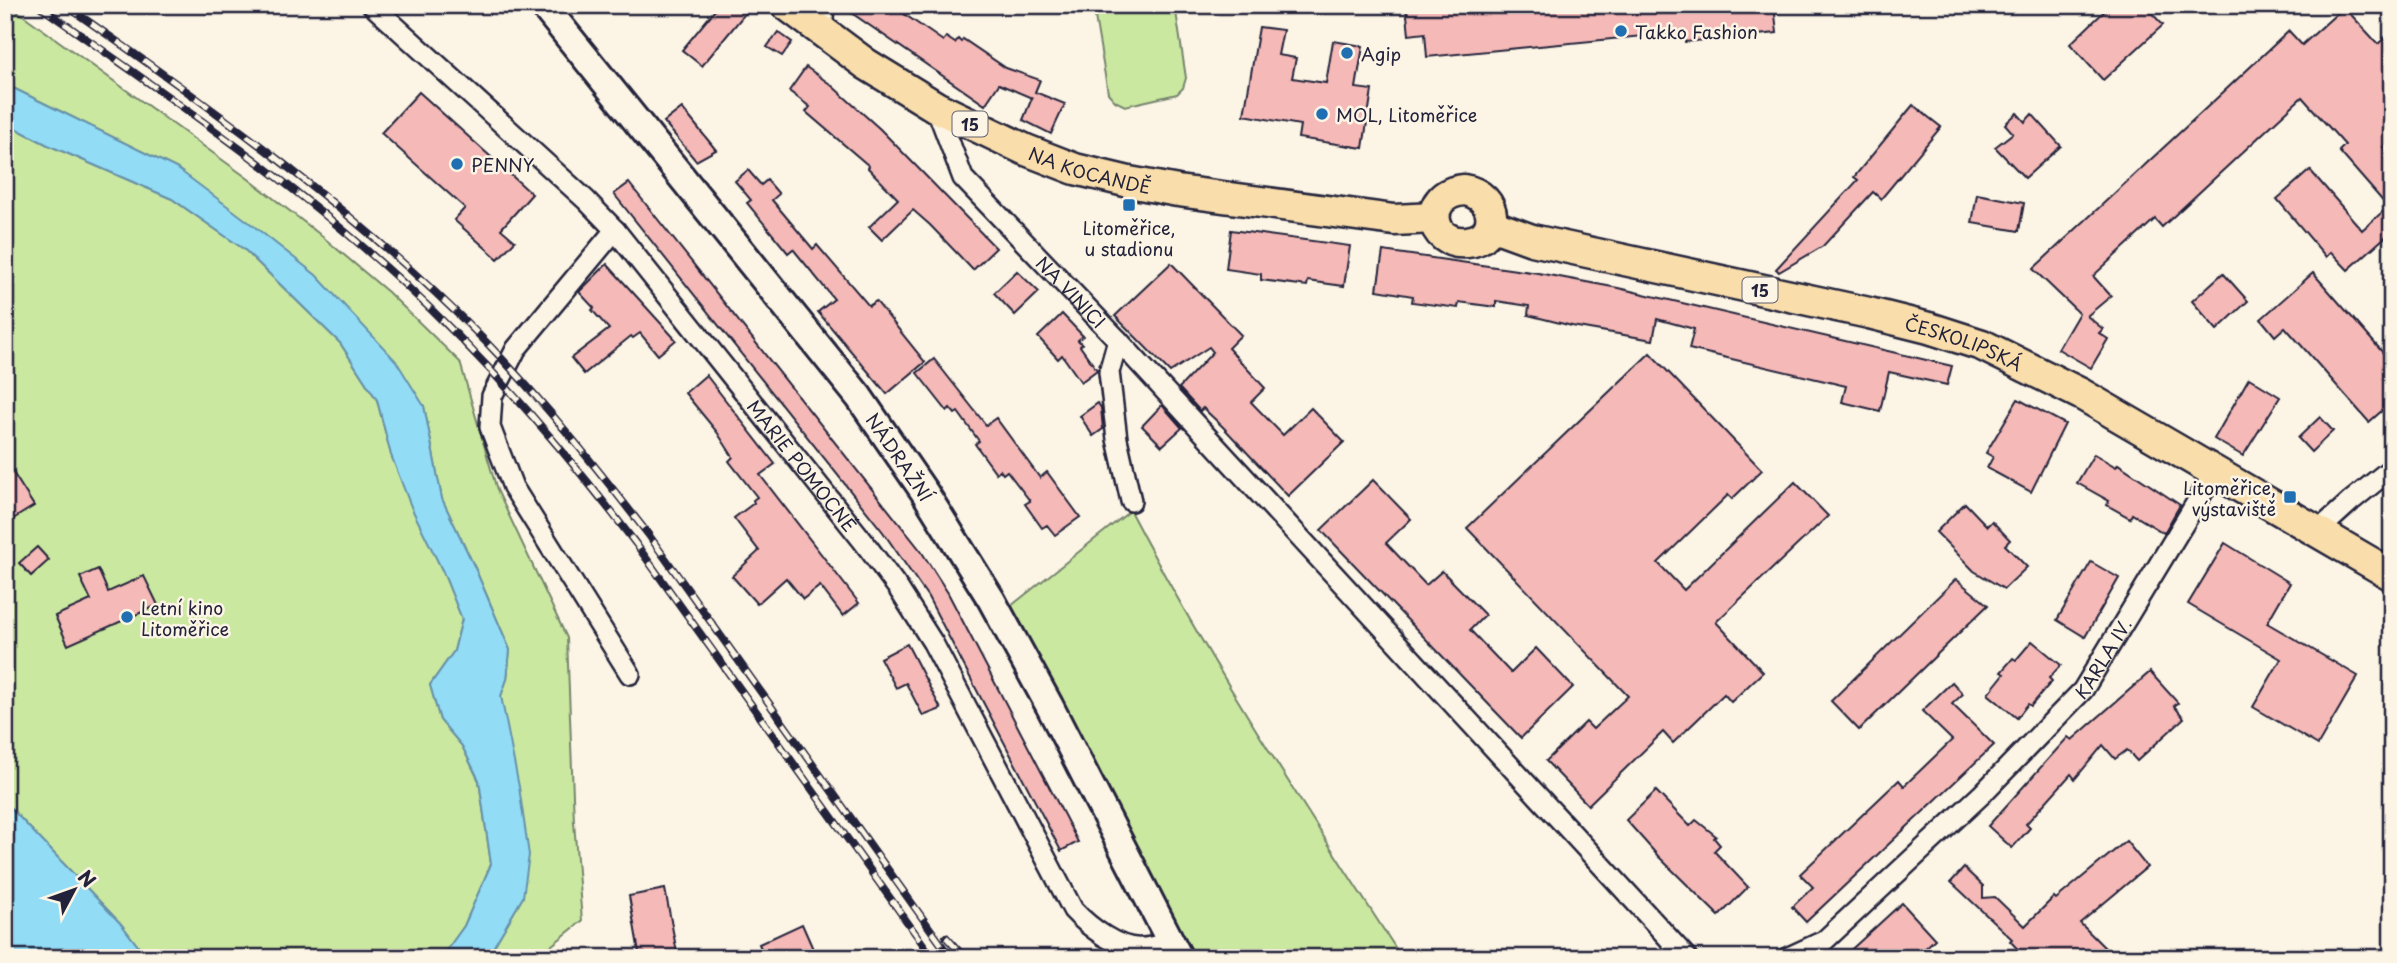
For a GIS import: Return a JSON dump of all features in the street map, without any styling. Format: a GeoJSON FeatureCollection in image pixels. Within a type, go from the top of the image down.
{"type":"FeatureCollection","features":[{"type":"Feature","properties":{"kind":"main road","name":"NÁDRAŽNÍ"},"geometry":{"type":"LineString","coordinates":[[543,5],[850,387],[925,493],[998,611],[1175,950]]}},
{"type":"Feature","properties":{"kind":"main road","name":"NA KOCANDĚ"},"geometry":{"type":"LineString","coordinates":[[787,5],[823,19],[866,64],[936,107],[1026,150],[1075,169],[1129,182],[1394,220],[1434,218]]}},
{"type":"Feature","properties":{"kind":"main road"},"geometry":{"type":"LineString","coordinates":[[1464,190],[1478,194],[1488,203],[1492,218],[1490,225],[1482,237],[1467,242],[1452,240],[1440,232],[1434,218],[1437,204],[1449,193],[1464,190]]}},
{"type":"Feature","properties":{"kind":"main road","name":"ČESKOLIPSKÁ"},"geometry":{"type":"LineString","coordinates":[[1490,225],[1532,240],[1869,313],[1982,345],[2081,394],[2392,575]]}},
{"type":"Feature","properties":{"kind":"street","name":"MARIE POMOCNÉ"},"geometry":{"type":"LineString","coordinates":[[372,5],[586,200],[615,230],[898,588],[933,643],[1073,910],[1086,924],[1108,939],[1140,949],[1175,950]]}},
{"type":"Feature","properties":{"kind":"street","name":"NA VINICI"},"geometry":{"type":"LineString","coordinates":[[936,107],[963,178],[1118,340],[1109,372],[1117,439],[1131,501]]}},
{"type":"Feature","properties":{"kind":"street"},"geometry":{"type":"LineString","coordinates":[[615,230],[516,349],[492,396],[490,427],[513,487],[630,674]]}},
{"type":"Feature","properties":{"kind":"street"},"geometry":{"type":"LineString","coordinates":[[1118,340],[1687,958]]}},
{"type":"Feature","properties":{"kind":"street"},"geometry":{"type":"LineString","coordinates":[[2318,531],[2392,468]]}},
{"type":"Feature","properties":{"kind":"street","name":"KARLA IV."},"geometry":{"type":"LineString","coordinates":[[1787,958],[1824,941],[1958,817],[2083,690],[2215,472]]}},
{"type":"Feature","properties":{"kind":"green space"},"geometry":{"type":"Polygon","coordinates":[[[5,5],[9,5],[246,177],[318,233],[388,292],[460,362],[497,490],[567,638],[574,822],[582,921],[536,958],[487,958],[523,897],[501,696],[507,679],[510,650],[442,499],[424,406],[178,169],[5,84],[5,5]]]}},
{"type":"Feature","properties":{"kind":"green space"},"geometry":{"type":"Polygon","coordinates":[[[1093,5],[1175,5],[1186,78],[1183,88],[1177,94],[1125,106],[1115,101],[1108,93],[1093,5]]]}},
{"type":"Feature","properties":{"kind":"green space"},"geometry":{"type":"Polygon","coordinates":[[[5,123],[48,145],[172,199],[245,250],[340,343],[377,400],[391,455],[462,619],[454,651],[430,685],[440,720],[462,746],[479,781],[491,864],[464,926],[441,958],[147,958],[121,924],[5,802],[5,123]]]}},
{"type":"Feature","properties":{"kind":"green space"},"geometry":{"type":"Polygon","coordinates":[[[1130,511],[1227,682],[1402,958],[1191,958],[1011,606],[1130,511]]]}},
{"type":"Feature","properties":{"kind":"water"},"geometry":{"type":"Polygon","coordinates":[[[5,84],[178,169],[246,220],[316,275],[396,361],[424,406],[442,499],[510,650],[507,679],[501,696],[529,855],[523,897],[487,958],[441,958],[464,926],[491,864],[479,780],[462,746],[440,720],[430,685],[454,651],[462,619],[443,572],[412,509],[391,455],[377,400],[340,343],[245,250],[172,199],[48,145],[5,123],[5,84]]]}},
{"type":"Feature","properties":{"kind":"water"},"geometry":{"type":"Polygon","coordinates":[[[5,802],[121,924],[147,958],[5,958],[5,802]]]}},
{"type":"Feature","properties":{"kind":"building"},"geometry":{"type":"Polygon","coordinates":[[[719,5],[752,5],[702,66],[682,50],[719,5]]]}},
{"type":"Feature","properties":{"kind":"building"},"geometry":{"type":"Polygon","coordinates":[[[840,5],[891,5],[943,41],[946,37],[955,43],[958,39],[961,42],[963,39],[1006,68],[1040,80],[1035,92],[1065,104],[1051,134],[1023,120],[1032,98],[999,84],[985,105],[840,5]]]}},
{"type":"Feature","properties":{"kind":"building"},"geometry":{"type":"Polygon","coordinates":[[[1406,5],[1774,5],[1777,33],[1685,42],[1684,32],[1427,57],[1425,33],[1409,35],[1406,5]]]}},
{"type":"Feature","properties":{"kind":"building"},"geometry":{"type":"Polygon","coordinates":[[[2111,5],[2144,5],[2163,25],[2103,80],[2070,44],[2111,5]]]}},
{"type":"Feature","properties":{"kind":"building"},"geometry":{"type":"Polygon","coordinates":[[[2344,7],[2378,44],[2392,31],[2392,140],[2383,147],[2392,157],[2392,231],[2348,270],[2331,252],[2326,257],[2277,199],[2310,170],[2362,230],[2388,207],[2339,151],[2345,145],[2302,97],[2162,227],[2155,219],[2093,276],[2111,296],[2087,316],[2103,329],[2099,333],[2108,339],[2091,368],[2058,349],[2079,313],[2033,269],[2289,31],[2302,45],[2344,7]]]}},
{"type":"Feature","properties":{"kind":"building"},"geometry":{"type":"Polygon","coordinates":[[[1259,27],[1283,30],[1278,55],[1296,58],[1292,78],[1326,83],[1333,41],[1363,46],[1356,88],[1372,90],[1363,148],[1298,138],[1300,125],[1244,115],[1259,27]]]}},
{"type":"Feature","properties":{"kind":"building"},"geometry":{"type":"Polygon","coordinates":[[[778,32],[792,42],[782,56],[767,47],[778,32]]]}},
{"type":"Feature","properties":{"kind":"building"},"geometry":{"type":"Polygon","coordinates":[[[806,67],[830,84],[880,129],[996,248],[973,270],[913,210],[882,240],[869,227],[898,199],[869,166],[806,112],[810,107],[789,91],[806,67]]]}},
{"type":"Feature","properties":{"kind":"building","name":"PENNY"},"geometry":{"type":"Polygon","coordinates":[[[419,92],[532,194],[501,229],[515,241],[498,259],[454,220],[465,208],[381,133],[419,92]]]}},
{"type":"Feature","properties":{"kind":"building"},"geometry":{"type":"Polygon","coordinates":[[[1913,105],[1941,127],[1881,199],[1873,192],[1823,246],[1779,272],[1776,269],[1858,180],[1854,177],[1913,105]]]}},
{"type":"Feature","properties":{"kind":"building"},"geometry":{"type":"Polygon","coordinates":[[[682,108],[716,150],[696,161],[664,122],[682,108]]]}},
{"type":"Feature","properties":{"kind":"building"},"geometry":{"type":"Polygon","coordinates":[[[2017,113],[2025,122],[2032,114],[2061,146],[2025,178],[1995,147],[2013,133],[2005,124],[2017,113]]]}},
{"type":"Feature","properties":{"kind":"building"},"geometry":{"type":"Polygon","coordinates":[[[748,170],[761,185],[767,180],[779,194],[772,200],[813,249],[817,245],[869,306],[876,301],[925,362],[887,394],[818,312],[834,299],[793,249],[788,253],[747,203],[751,200],[735,181],[748,170]]]}},
{"type":"Feature","properties":{"kind":"building"},"geometry":{"type":"Polygon","coordinates":[[[629,183],[921,551],[948,593],[1078,842],[1061,851],[928,597],[883,532],[614,194],[629,183]]]}},
{"type":"Feature","properties":{"kind":"building"},"geometry":{"type":"Polygon","coordinates":[[[1977,194],[2024,203],[2019,231],[1972,223],[1977,194]]]}},
{"type":"Feature","properties":{"kind":"building"},"geometry":{"type":"Polygon","coordinates":[[[1231,230],[1350,246],[1344,286],[1308,281],[1307,286],[1261,280],[1261,274],[1226,269],[1231,230]]]}},
{"type":"Feature","properties":{"kind":"building"},"geometry":{"type":"Polygon","coordinates":[[[1383,251],[1538,273],[1618,288],[1952,366],[1947,385],[1889,372],[1880,411],[1842,402],[1846,386],[1689,349],[1694,329],[1657,319],[1653,340],[1572,326],[1528,315],[1529,306],[1496,301],[1496,307],[1459,302],[1458,308],[1412,302],[1413,296],[1377,290],[1383,251]]]}},
{"type":"Feature","properties":{"kind":"building"},"geometry":{"type":"Polygon","coordinates":[[[1171,263],[1241,335],[1228,348],[1265,388],[1251,402],[1283,435],[1311,408],[1344,442],[1288,496],[1223,427],[1203,408],[1200,411],[1179,388],[1213,352],[1209,347],[1170,372],[1115,316],[1171,263]]]}},
{"type":"Feature","properties":{"kind":"building"},"geometry":{"type":"Polygon","coordinates":[[[607,264],[676,340],[658,355],[640,333],[633,338],[631,336],[584,374],[571,358],[609,329],[579,292],[607,264]]]}},
{"type":"Feature","properties":{"kind":"building"},"geometry":{"type":"Polygon","coordinates":[[[1017,271],[1039,292],[1015,315],[994,293],[1017,271]]]}},
{"type":"Feature","properties":{"kind":"building"},"geometry":{"type":"Polygon","coordinates":[[[2223,273],[2248,301],[2217,330],[2192,301],[2223,273]]]}},
{"type":"Feature","properties":{"kind":"building"},"geometry":{"type":"Polygon","coordinates":[[[2313,273],[2392,363],[2392,402],[2369,422],[2285,327],[2275,336],[2261,319],[2313,273]]]}},
{"type":"Feature","properties":{"kind":"building"},"geometry":{"type":"Polygon","coordinates":[[[1062,314],[1083,336],[1078,340],[1082,344],[1080,346],[1097,370],[1081,382],[1062,355],[1058,359],[1038,337],[1062,314]]]}},
{"type":"Feature","properties":{"kind":"building"},"geometry":{"type":"Polygon","coordinates":[[[1650,353],[1762,470],[1732,499],[1728,495],[1658,563],[1684,590],[1795,482],[1828,516],[1716,622],[1763,672],[1731,702],[1724,694],[1673,743],[1663,732],[1588,805],[1546,761],[1586,722],[1593,729],[1628,696],[1467,528],[1650,353]]]}},
{"type":"Feature","properties":{"kind":"building"},"geometry":{"type":"Polygon","coordinates":[[[934,359],[986,425],[996,418],[1040,478],[1047,472],[1080,517],[1055,535],[1047,525],[1042,528],[1025,504],[1030,501],[1007,471],[1003,474],[1000,470],[996,473],[975,444],[979,441],[958,412],[955,414],[950,408],[947,411],[917,373],[934,359]]]}},
{"type":"Feature","properties":{"kind":"building"},"geometry":{"type":"Polygon","coordinates":[[[706,375],[775,464],[760,475],[859,603],[843,616],[820,586],[803,599],[786,578],[757,604],[732,576],[759,551],[734,518],[754,503],[753,500],[757,497],[729,461],[733,457],[717,432],[685,393],[706,375]]]}},
{"type":"Feature","properties":{"kind":"building"},"geometry":{"type":"Polygon","coordinates":[[[2249,378],[2280,397],[2243,456],[2214,439],[2249,378]]]}},
{"type":"Feature","properties":{"kind":"building"},"geometry":{"type":"Polygon","coordinates":[[[2018,399],[2065,424],[2031,492],[1987,468],[1993,457],[1986,453],[2018,399]]]}},
{"type":"Feature","properties":{"kind":"building"},"geometry":{"type":"Polygon","coordinates":[[[1098,403],[1103,429],[1093,436],[1080,416],[1098,403]]]}},
{"type":"Feature","properties":{"kind":"building"},"geometry":{"type":"Polygon","coordinates":[[[1162,405],[1182,428],[1162,446],[1142,426],[1162,405]]]}},
{"type":"Feature","properties":{"kind":"building"},"geometry":{"type":"Polygon","coordinates":[[[2320,417],[2333,431],[2311,452],[2298,438],[2320,417]]]}},
{"type":"Feature","properties":{"kind":"building"},"geometry":{"type":"Polygon","coordinates":[[[2094,454],[2116,467],[2118,464],[2180,505],[2164,533],[2132,514],[2130,518],[2107,505],[2109,501],[2077,483],[2094,454]]]}},
{"type":"Feature","properties":{"kind":"building"},"geometry":{"type":"Polygon","coordinates":[[[5,460],[34,506],[5,524],[5,460]]]}},
{"type":"Feature","properties":{"kind":"building"},"geometry":{"type":"Polygon","coordinates":[[[1373,480],[1411,519],[1386,543],[1426,585],[1442,571],[1485,615],[1470,630],[1511,673],[1536,648],[1573,687],[1521,738],[1321,530],[1373,480]]]}},
{"type":"Feature","properties":{"kind":"building"},"geometry":{"type":"Polygon","coordinates":[[[1965,503],[1987,526],[1992,521],[2010,540],[2005,545],[2027,567],[2004,589],[1974,571],[1936,532],[1965,503]]]}},
{"type":"Feature","properties":{"kind":"building"},"geometry":{"type":"Polygon","coordinates":[[[2225,543],[2290,583],[2267,623],[2358,676],[2318,745],[2253,707],[2281,659],[2188,604],[2225,543]]]}},
{"type":"Feature","properties":{"kind":"building"},"geometry":{"type":"Polygon","coordinates":[[[37,547],[49,560],[31,576],[19,563],[37,547]]]}},
{"type":"Feature","properties":{"kind":"building"},"geometry":{"type":"Polygon","coordinates":[[[2091,562],[2119,578],[2085,637],[2057,620],[2091,562]]]}},
{"type":"Feature","properties":{"kind":"building"},"geometry":{"type":"Polygon","coordinates":[[[98,569],[108,592],[144,576],[158,605],[68,645],[55,616],[91,600],[80,577],[98,569]]]}},
{"type":"Feature","properties":{"kind":"building"},"geometry":{"type":"Polygon","coordinates":[[[1956,579],[1988,605],[1859,730],[1831,701],[1956,579]]]}},
{"type":"Feature","properties":{"kind":"building"},"geometry":{"type":"Polygon","coordinates":[[[2032,641],[2061,665],[2049,678],[2052,681],[2017,718],[1988,694],[2004,674],[2001,672],[2013,658],[2016,660],[2032,641]]]}},
{"type":"Feature","properties":{"kind":"building"},"geometry":{"type":"Polygon","coordinates":[[[907,644],[941,709],[923,716],[906,683],[896,688],[880,658],[907,644]]]}},
{"type":"Feature","properties":{"kind":"building"},"geometry":{"type":"Polygon","coordinates":[[[2150,672],[2178,703],[2174,706],[2184,718],[2137,761],[2127,750],[2115,759],[2103,745],[2075,779],[2071,774],[2026,824],[2030,828],[2012,848],[1988,826],[2068,737],[2072,740],[2150,672]]]}},
{"type":"Feature","properties":{"kind":"building"},"geometry":{"type":"Polygon","coordinates":[[[1952,682],[1963,694],[1952,704],[1994,745],[1806,922],[1792,907],[1813,887],[1800,874],[1899,780],[1904,786],[1952,740],[1922,711],[1952,682]]]}},
{"type":"Feature","properties":{"kind":"building"},"geometry":{"type":"Polygon","coordinates":[[[1656,791],[1690,826],[1696,820],[1716,836],[1714,838],[1720,845],[1714,851],[1748,887],[1719,916],[1626,820],[1656,791]]]}},
{"type":"Feature","properties":{"kind":"building"},"geometry":{"type":"Polygon","coordinates":[[[2126,841],[2147,867],[2080,923],[2115,958],[2026,958],[2010,941],[2012,939],[1951,882],[1964,868],[1983,886],[1983,898],[1995,897],[2025,926],[2054,897],[2056,899],[2126,841]]]}},
{"type":"Feature","properties":{"kind":"building"},"geometry":{"type":"Polygon","coordinates":[[[665,889],[678,958],[640,958],[629,896],[665,889]]]}},
{"type":"Feature","properties":{"kind":"building"},"geometry":{"type":"Polygon","coordinates":[[[1902,903],[1935,939],[1915,958],[1842,958],[1902,903]]]}},
{"type":"Feature","properties":{"kind":"building"},"geometry":{"type":"Polygon","coordinates":[[[802,924],[817,958],[765,958],[759,944],[802,924]]]}},
{"type":"Feature","properties":{"kind":"railway"},"geometry":{"type":"LineString","coordinates":[[38,5],[224,137],[314,206],[400,280],[464,342],[553,440],[636,544],[933,958]]}},
{"type":"Feature","properties":{"kind":"railway"},"geometry":{"type":"LineString","coordinates":[[65,5],[284,164],[389,250],[487,343],[570,436],[648,534],[951,958]]}},
{"type":"Feature","properties":{"kind":"railway"},"geometry":{"type":"LineString","coordinates":[[946,937],[965,958]]}},
{"type":"Feature","properties":{"kind":"place","name":"Takko Fashion"},"geometry":{"type":"Point","coordinates":[1621,31]}},
{"type":"Feature","properties":{"kind":"place","name":"Agip"},"geometry":{"type":"Point","coordinates":[1347,53]}},
{"type":"Feature","properties":{"kind":"place","name":"MOL, Litoměřice"},"geometry":{"type":"Point","coordinates":[1322,114]}},
{"type":"Feature","properties":{"kind":"place","name":"PENNY"},"geometry":{"type":"Point","coordinates":[457,164]}},
{"type":"Feature","properties":{"kind":"place","name":"Litoměřice, u stadionu"},"geometry":{"type":"Point","coordinates":[1129,205]}},
{"type":"Feature","properties":{"kind":"place","name":"Litoměřice, výstaviště"},"geometry":{"type":"Point","coordinates":[2290,497]}},
{"type":"Feature","properties":{"kind":"place","name":"Letní kino Litoměřice"},"geometry":{"type":"Point","coordinates":[127,617]}}]}
